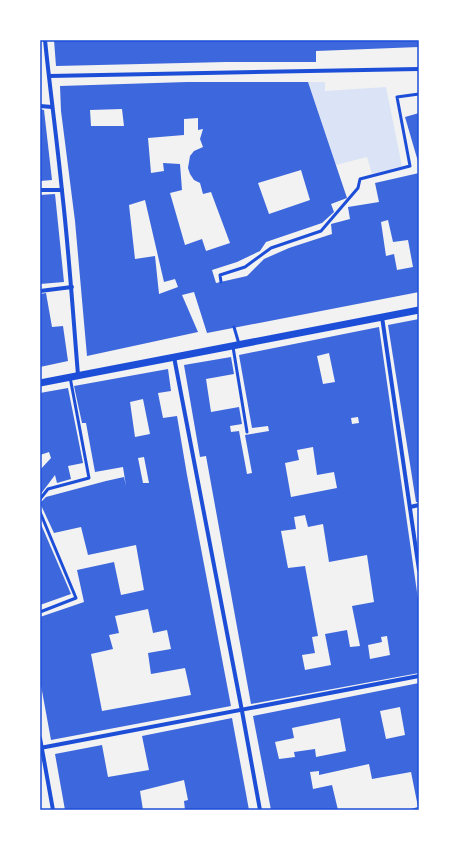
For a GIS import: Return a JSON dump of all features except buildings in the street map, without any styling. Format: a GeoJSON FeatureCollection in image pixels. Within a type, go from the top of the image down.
{"type":"FeatureCollection","features":[{"type":"Feature","properties":{"kind":"street"},"geometry":{"type":"LineString","coordinates":[[45,40],[72,287],[78,375]]}},
{"type":"Feature","properties":{"kind":"street"},"geometry":{"type":"LineString","coordinates":[[49,76],[419,69]]}},
{"type":"Feature","properties":{"kind":"street"},"geometry":{"type":"LineString","coordinates":[[40,106],[52,107]]}},
{"type":"Feature","properties":{"kind":"street"},"geometry":{"type":"LineString","coordinates":[[40,190],[62,190]]}},
{"type":"Feature","properties":{"kind":"street"},"geometry":{"type":"LineString","coordinates":[[40,291],[72,287]]}},
{"type":"Feature","properties":{"kind":"street"},"geometry":{"type":"LineString","coordinates":[[40,383],[236,344],[419,310]]}},
{"type":"Feature","properties":{"kind":"street"},"geometry":{"type":"LineString","coordinates":[[382,316],[419,570]]}},
{"type":"Feature","properties":{"kind":"street"},"geometry":{"type":"LineString","coordinates":[[174,356],[260,810]]}},
{"type":"Feature","properties":{"kind":"street"},"geometry":{"type":"LineString","coordinates":[[410,507],[419,505]]}},
{"type":"Feature","properties":{"kind":"street"},"geometry":{"type":"LineString","coordinates":[[41,748],[242,711],[419,676]]}},
{"type":"Feature","properties":{"kind":"street"},"geometry":{"type":"LineString","coordinates":[[40,738],[53,810]]}},
{"type":"Feature","properties":{"kind":"lane"},"geometry":{"type":"LineString","coordinates":[[221,282],[220,275],[245,267],[271,248],[321,231],[358,188],[360,179],[410,166],[397,97],[419,94]]}},
{"type":"Feature","properties":{"kind":"lane"},"geometry":{"type":"LineString","coordinates":[[234,327],[247,432]]}},
{"type":"Feature","properties":{"kind":"lane"},"geometry":{"type":"LineString","coordinates":[[40,499],[48,489],[89,478],[70,377]]}},
{"type":"Feature","properties":{"kind":"lane"},"geometry":{"type":"LineString","coordinates":[[40,512],[76,598],[40,612]]}},
{"type":"Feature","properties":{"kind":"shaded area"},"geometry":{"type":"Polygon","coordinates":[[[308,82],[325,82],[325,91],[386,87],[402,166],[372,174],[367,157],[336,165],[308,82]]]}}]}
